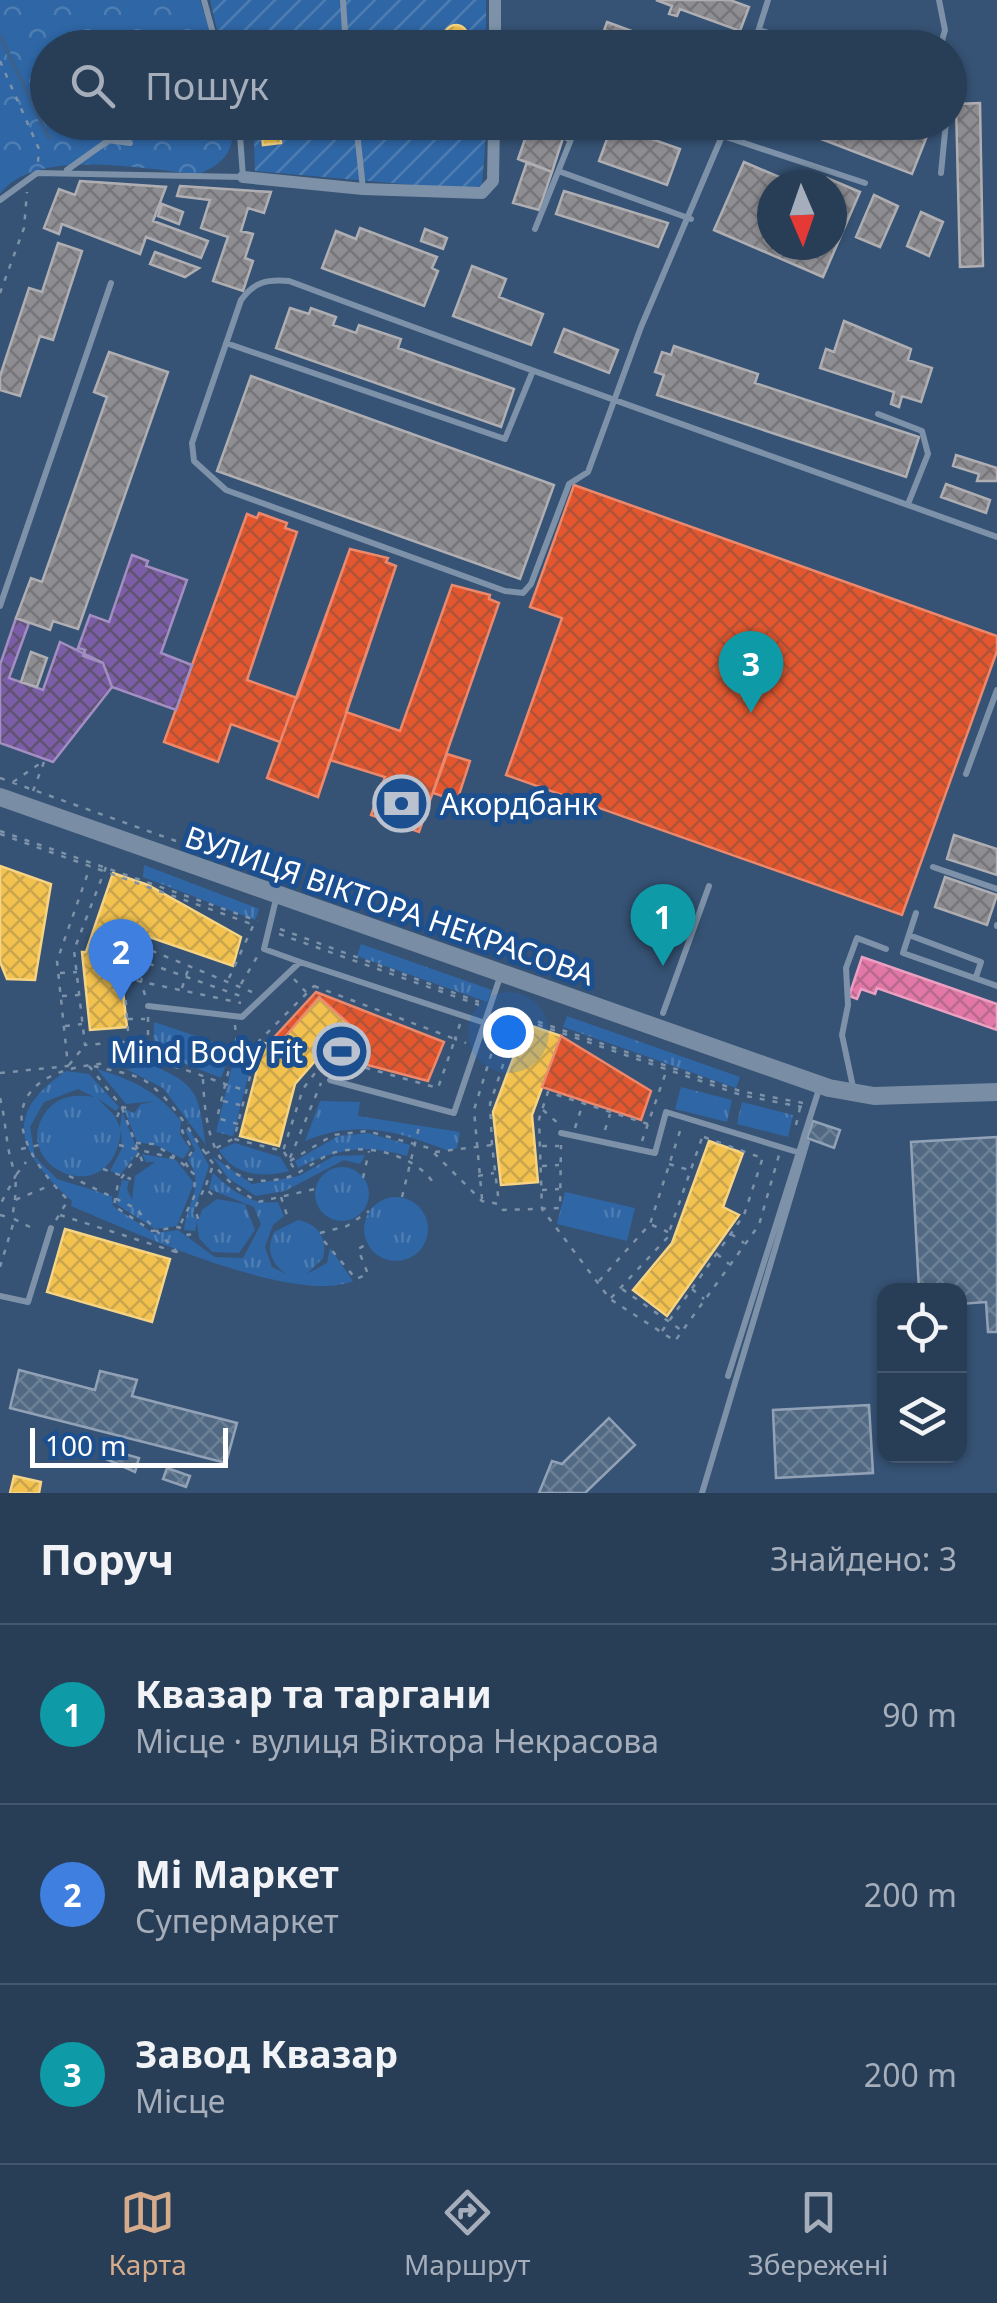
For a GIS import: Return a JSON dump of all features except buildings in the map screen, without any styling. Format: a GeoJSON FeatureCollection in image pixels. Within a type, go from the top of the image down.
{"type":"FeatureCollection","features":[{"type":"Feature","properties":{"kind":"main road","name":"ВУЛИЦЯ ВІКТОРА НЕКРАСОВА"},"geometry":{"type":"LineString","coordinates":[[6,790],[276,894],[820,1084],[852,1093],[997,1092]]}},
{"type":"Feature","properties":{"kind":"street"},"geometry":{"type":"LineString","coordinates":[[494,30],[495,0]]}},
{"type":"Feature","properties":{"kind":"street"},"geometry":{"type":"LineString","coordinates":[[244,177],[363,189],[482,193],[493,181],[494,140]]}},
{"type":"Feature","properties":{"kind":"lane"},"geometry":{"type":"LineString","coordinates":[[204,0],[212,30]]}},
{"type":"Feature","properties":{"kind":"lane"},"geometry":{"type":"LineString","coordinates":[[342,0],[344,30]]}},
{"type":"Feature","properties":{"kind":"lane"},"geometry":{"type":"LineString","coordinates":[[759,30],[768,0]]}},
{"type":"Feature","properties":{"kind":"lane"},"geometry":{"type":"LineString","coordinates":[[939,0],[945,30]]}},
{"type":"Feature","properties":{"kind":"lane"},"geometry":{"type":"LineString","coordinates":[[67,170],[110,140],[130,143]]}},
{"type":"Feature","properties":{"kind":"lane"},"geometry":{"type":"LineString","coordinates":[[1,195],[38,173],[67,170],[244,177],[241,140]]}},
{"type":"Feature","properties":{"kind":"lane"},"geometry":{"type":"LineString","coordinates":[[358,140],[363,189]]}},
{"type":"Feature","properties":{"kind":"lane"},"geometry":{"type":"LineString","coordinates":[[535,229],[571,140]]}},
{"type":"Feature","properties":{"kind":"lane"},"geometry":{"type":"LineString","coordinates":[[721,140],[615,397],[588,472],[569,484],[531,584],[522,593],[505,592],[226,490],[194,461],[192,443],[241,300],[252,286],[272,280],[289,281],[532,372],[615,397],[997,538]]}},
{"type":"Feature","properties":{"kind":"lane"},"geometry":{"type":"LineString","coordinates":[[735,140],[864,183]]}},
{"type":"Feature","properties":{"kind":"lane"},"geometry":{"type":"LineString","coordinates":[[941,173],[944,140]]}},
{"type":"Feature","properties":{"kind":"lane"},"geometry":{"type":"LineString","coordinates":[[560,172],[691,219]]}},
{"type":"Feature","properties":{"kind":"lane"},"geometry":{"type":"LineString","coordinates":[[0,606],[110,283]]}},
{"type":"Feature","properties":{"kind":"lane"},"geometry":{"type":"LineString","coordinates":[[226,343],[505,439],[532,372]]}},
{"type":"Feature","properties":{"kind":"lane"},"geometry":{"type":"LineString","coordinates":[[878,414],[922,432],[928,454],[908,504]]}},
{"type":"Feature","properties":{"kind":"lane"},"geometry":{"type":"LineString","coordinates":[[966,774],[997,690]]}},
{"type":"Feature","properties":{"kind":"lane"},"geometry":{"type":"LineString","coordinates":[[933,867],[997,889]]}},
{"type":"Feature","properties":{"kind":"lane"},"geometry":{"type":"LineString","coordinates":[[664,1013],[709,886]]}},
{"type":"Feature","properties":{"kind":"lane"},"geometry":{"type":"LineString","coordinates":[[276,894],[264,949],[485,1023]]}},
{"type":"Feature","properties":{"kind":"lane"},"geometry":{"type":"LineString","coordinates":[[916,913],[902,952],[997,986]]}},
{"type":"Feature","properties":{"kind":"lane"},"geometry":{"type":"LineString","coordinates":[[909,935],[982,962],[976,978]]}},
{"type":"Feature","properties":{"kind":"lane"},"geometry":{"type":"LineString","coordinates":[[852,1093],[854,1080],[842,1035],[848,1005],[846,968],[857,938],[886,949]]}},
{"type":"Feature","properties":{"kind":"lane"},"geometry":{"type":"LineString","coordinates":[[147,1002],[242,1016],[300,962]]}},
{"type":"Feature","properties":{"kind":"lane"},"geometry":{"type":"LineString","coordinates":[[330,1080],[454,1113],[501,973]]}},
{"type":"Feature","properties":{"kind":"lane"},"geometry":{"type":"LineString","coordinates":[[728,1376],[794,1151],[820,1084]]}},
{"type":"Feature","properties":{"kind":"lane"},"geometry":{"type":"LineString","coordinates":[[561,1133],[654,1153],[666,1112],[794,1151]]}},
{"type":"Feature","properties":{"kind":"lane"},"geometry":{"type":"LineString","coordinates":[[702,1493],[807,1142]]}},
{"type":"Feature","properties":{"kind":"lane"},"geometry":{"type":"LineString","coordinates":[[0,1296],[28,1302],[51,1228]]}},
{"type":"Feature","properties":{"kind":"path"},"geometry":{"type":"LineString","coordinates":[[0,61],[30,129]]}},
{"type":"Feature","properties":{"kind":"path"},"geometry":{"type":"LineString","coordinates":[[35,140],[39,149],[38,173]]}},
{"type":"Feature","properties":{"kind":"path"},"geometry":{"type":"LineString","coordinates":[[0,294],[24,228],[27,180]]}},
{"type":"Feature","properties":{"kind":"path"},"geometry":{"type":"LineString","coordinates":[[44,760],[53,763]]}},
{"type":"Feature","properties":{"kind":"path"},"geometry":{"type":"LineString","coordinates":[[6,790],[44,760]]}},
{"type":"Feature","properties":{"kind":"path"},"geometry":{"type":"LineString","coordinates":[[33,790],[44,760]]}},
{"type":"Feature","properties":{"kind":"path"},"geometry":{"type":"LineString","coordinates":[[0,778],[6,790]]}},
{"type":"Feature","properties":{"kind":"path"},"geometry":{"type":"LineString","coordinates":[[6,790],[33,790],[243,865]]}},
{"type":"Feature","properties":{"kind":"path"},"geometry":{"type":"LineString","coordinates":[[0,832],[741,1092],[813,1105]]}},
{"type":"Feature","properties":{"kind":"path"},"geometry":{"type":"LineString","coordinates":[[68,1066],[58,973],[60,948],[92,863]]}},
{"type":"Feature","properties":{"kind":"path"},"geometry":{"type":"LineString","coordinates":[[51,1228],[68,1200],[19,1150],[15,1126],[21,1099],[42,1076],[68,1066],[85,1044],[74,950],[106,867]]}},
{"type":"Feature","properties":{"kind":"path"},"geometry":{"type":"LineString","coordinates":[[106,867],[268,928]]}},
{"type":"Feature","properties":{"kind":"path"},"geometry":{"type":"LineString","coordinates":[[76,902],[89,905]]}},
{"type":"Feature","properties":{"kind":"path"},"geometry":{"type":"LineString","coordinates":[[68,923],[81,927]]}},
{"type":"Feature","properties":{"kind":"path"},"geometry":{"type":"LineString","coordinates":[[228,980],[253,924]]}},
{"type":"Feature","properties":{"kind":"path"},"geometry":{"type":"LineString","coordinates":[[240,985],[255,965],[268,928]]}},
{"type":"Feature","properties":{"kind":"path"},"geometry":{"type":"LineString","coordinates":[[129,1046],[124,978],[132,941],[240,985],[257,1002]]}},
{"type":"Feature","properties":{"kind":"path"},"geometry":{"type":"LineString","coordinates":[[60,948],[74,950]]}},
{"type":"Feature","properties":{"kind":"path"},"geometry":{"type":"LineString","coordinates":[[148,1061],[147,1002],[141,982],[150,950]]}},
{"type":"Feature","properties":{"kind":"path"},"geometry":{"type":"LineString","coordinates":[[144,962],[257,1002]]}},
{"type":"Feature","properties":{"kind":"path"},"geometry":{"type":"LineString","coordinates":[[182,988],[190,965]]}},
{"type":"Feature","properties":{"kind":"path"},"geometry":{"type":"LineString","coordinates":[[58,973],[77,972]]}},
{"type":"Feature","properties":{"kind":"path"},"geometry":{"type":"LineString","coordinates":[[288,973],[307,993]]}},
{"type":"Feature","properties":{"kind":"path"},"geometry":{"type":"LineString","coordinates":[[207,994],[214,975]]}},
{"type":"Feature","properties":{"kind":"path"},"geometry":{"type":"LineString","coordinates":[[124,978],[257,1002]]}},
{"type":"Feature","properties":{"kind":"path"},"geometry":{"type":"LineString","coordinates":[[333,993],[337,981]]}},
{"type":"Feature","properties":{"kind":"path"},"geometry":{"type":"LineString","coordinates":[[238,1124],[218,1118],[230,1065],[314,986],[477,1047]]}},
{"type":"Feature","properties":{"kind":"path"},"geometry":{"type":"LineString","coordinates":[[369,1006],[374,993]]}},
{"type":"Feature","properties":{"kind":"path"},"geometry":{"type":"LineString","coordinates":[[60,996],[80,996]]}},
{"type":"Feature","properties":{"kind":"path"},"geometry":{"type":"LineString","coordinates":[[126,1001],[147,1002]]}},
{"type":"Feature","properties":{"kind":"path"},"geometry":{"type":"LineString","coordinates":[[490,1007],[740,1095],[801,1107],[794,1151],[788,1156],[766,1150],[749,1202],[732,1234],[661,1333]]}},
{"type":"Feature","properties":{"kind":"path"},"geometry":{"type":"LineString","coordinates":[[482,1201],[474,1148],[476,1103],[504,1013]]}},
{"type":"Feature","properties":{"kind":"path"},"geometry":{"type":"LineString","coordinates":[[235,1016],[238,1058]]}},
{"type":"Feature","properties":{"kind":"path"},"geometry":{"type":"LineString","coordinates":[[434,1099],[463,1016]]}},
{"type":"Feature","properties":{"kind":"path"},"geometry":{"type":"LineString","coordinates":[[519,1017],[490,1104],[495,1172],[503,1210],[560,1208],[561,1126],[542,1109]]}},
{"type":"Feature","properties":{"kind":"path"},"geometry":{"type":"LineString","coordinates":[[127,1020],[148,1019]]}},
{"type":"Feature","properties":{"kind":"path"},"geometry":{"type":"LineString","coordinates":[[64,1026],[83,1024]]}},
{"type":"Feature","properties":{"kind":"path"},"geometry":{"type":"LineString","coordinates":[[234,1139],[259,1041]]}},
{"type":"Feature","properties":{"kind":"path"},"geometry":{"type":"LineString","coordinates":[[85,1044],[124,1042],[148,1061]]}},
{"type":"Feature","properties":{"kind":"path"},"geometry":{"type":"LineString","coordinates":[[492,1052],[506,1056]]}},
{"type":"Feature","properties":{"kind":"path"},"geometry":{"type":"LineString","coordinates":[[283,1150],[301,1094],[327,1057],[438,1088]]}},
{"type":"Feature","properties":{"kind":"path"},"geometry":{"type":"LineString","coordinates":[[0,1073],[148,1061],[246,1090]]}},
{"type":"Feature","properties":{"kind":"path"},"geometry":{"type":"LineString","coordinates":[[88,1064],[122,1107],[144,1166]]}},
{"type":"Feature","properties":{"kind":"path"},"geometry":{"type":"LineString","coordinates":[[88,1064],[144,1080],[188,1123],[212,1166],[258,1202],[315,1189]]}},
{"type":"Feature","properties":{"kind":"path"},"geometry":{"type":"LineString","coordinates":[[362,1079],[365,1068]]}},
{"type":"Feature","properties":{"kind":"path"},"geometry":{"type":"LineString","coordinates":[[641,1144],[667,1069]]}},
{"type":"Feature","properties":{"kind":"path"},"geometry":{"type":"LineString","coordinates":[[204,1078],[205,1118],[214,1148],[239,1176],[266,1181],[297,1173],[334,1153],[369,1151],[410,1164],[432,1182]]}},
{"type":"Feature","properties":{"kind":"path"},"geometry":{"type":"LineString","coordinates":[[290,1161],[322,1080],[330,1080]]}},
{"type":"Feature","properties":{"kind":"path"},"geometry":{"type":"LineString","coordinates":[[422,1095],[425,1084]]}},
{"type":"Feature","properties":{"kind":"path"},"geometry":{"type":"LineString","coordinates":[[301,1094],[314,1099]]}},
{"type":"Feature","properties":{"kind":"path"},"geometry":{"type":"LineString","coordinates":[[0,1098],[6,1150],[16,1174],[13,1219],[0,1267]]}},
{"type":"Feature","properties":{"kind":"path"},"geometry":{"type":"LineString","coordinates":[[222,1100],[242,1106]]}},
{"type":"Feature","properties":{"kind":"path"},"geometry":{"type":"LineString","coordinates":[[476,1103],[490,1104]]}},
{"type":"Feature","properties":{"kind":"path"},"geometry":{"type":"LineString","coordinates":[[574,1129],[582,1103]]}},
{"type":"Feature","properties":{"kind":"path"},"geometry":{"type":"LineString","coordinates":[[122,1107],[134,1110]]}},
{"type":"Feature","properties":{"kind":"path"},"geometry":{"type":"LineString","coordinates":[[118,1117],[122,1107]]}},
{"type":"Feature","properties":{"kind":"path"},"geometry":{"type":"LineString","coordinates":[[603,1136],[610,1112]]}},
{"type":"Feature","properties":{"kind":"path"},"geometry":{"type":"LineString","coordinates":[[293,1120],[303,1124]]}},
{"type":"Feature","properties":{"kind":"path"},"geometry":{"type":"LineString","coordinates":[[402,1197],[420,1122]]}},
{"type":"Feature","properties":{"kind":"path"},"geometry":{"type":"LineString","coordinates":[[180,1227],[194,1196],[191,1172],[185,1162],[193,1150],[182,1131],[188,1123]]}},
{"type":"Feature","properties":{"kind":"path"},"geometry":{"type":"LineString","coordinates":[[598,1282],[650,1224],[682,1123]]}},
{"type":"Feature","properties":{"kind":"path"},"geometry":{"type":"LineString","coordinates":[[610,1300],[669,1233],[706,1129]]}},
{"type":"Feature","properties":{"kind":"path"},"geometry":{"type":"LineString","coordinates":[[290,1161],[332,1136],[367,1131],[434,1153],[482,1201],[499,1204]]}},
{"type":"Feature","properties":{"kind":"path"},"geometry":{"type":"LineString","coordinates":[[702,1136],[763,1158]]}},
{"type":"Feature","properties":{"kind":"path"},"geometry":{"type":"LineString","coordinates":[[203,1155],[234,1139],[283,1150],[297,1173]]}},
{"type":"Feature","properties":{"kind":"path"},"geometry":{"type":"LineString","coordinates":[[135,1144],[153,1144],[191,1172]]}},
{"type":"Feature","properties":{"kind":"path"},"geometry":{"type":"LineString","coordinates":[[120,1145],[177,1159]]}},
{"type":"Feature","properties":{"kind":"path"},"geometry":{"type":"LineString","coordinates":[[434,1153],[492,1145]]}},
{"type":"Feature","properties":{"kind":"path"},"geometry":{"type":"LineString","coordinates":[[19,1150],[39,1146]]}},
{"type":"Feature","properties":{"kind":"path"},"geometry":{"type":"LineString","coordinates":[[540,1146],[561,1146]]}},
{"type":"Feature","properties":{"kind":"path"},"geometry":{"type":"LineString","coordinates":[[363,1178],[369,1151]]}},
{"type":"Feature","properties":{"kind":"path"},"geometry":{"type":"LineString","coordinates":[[140,1153],[121,1179],[114,1206],[158,1230],[180,1227]]}},
{"type":"Feature","properties":{"kind":"path"},"geometry":{"type":"LineString","coordinates":[[542,1209],[555,1231],[580,1254],[610,1300],[675,1341],[746,1244],[764,1209],[780,1154]]}},
{"type":"Feature","properties":{"kind":"path"},"geometry":{"type":"LineString","coordinates":[[0,1205],[27,1161]]}},
{"type":"Feature","properties":{"kind":"path"},"geometry":{"type":"LineString","coordinates":[[669,1164],[691,1170]]}},
{"type":"Feature","properties":{"kind":"path"},"geometry":{"type":"LineString","coordinates":[[540,1166],[561,1165]]}},
{"type":"Feature","properties":{"kind":"path"},"geometry":{"type":"LineString","coordinates":[[198,1219],[195,1208],[212,1166]]}},
{"type":"Feature","properties":{"kind":"path"},"geometry":{"type":"LineString","coordinates":[[104,1169],[121,1179],[131,1179]]}},
{"type":"Feature","properties":{"kind":"path"},"geometry":{"type":"LineString","coordinates":[[478,1176],[495,1172]]}},
{"type":"Feature","properties":{"kind":"path"},"geometry":{"type":"LineString","coordinates":[[60,1214],[178,1253],[158,1230],[116,1195],[69,1176]]}},
{"type":"Feature","properties":{"kind":"path"},"geometry":{"type":"LineString","coordinates":[[15,1200],[50,1185]]}},
{"type":"Feature","properties":{"kind":"path"},"geometry":{"type":"LineString","coordinates":[[205,1188],[217,1199]]}},
{"type":"Feature","properties":{"kind":"path"},"geometry":{"type":"LineString","coordinates":[[541,1190],[560,1189]]}},
{"type":"Feature","properties":{"kind":"path"},"geometry":{"type":"LineString","coordinates":[[281,1196],[289,1221]]}},
{"type":"Feature","properties":{"kind":"path"},"geometry":{"type":"LineString","coordinates":[[749,1202],[764,1209]]}},
{"type":"Feature","properties":{"kind":"path"},"geometry":{"type":"LineString","coordinates":[[320,1233],[347,1226],[369,1211]]}},
{"type":"Feature","properties":{"kind":"path"},"geometry":{"type":"LineString","coordinates":[[0,1215],[30,1227]]}},
{"type":"Feature","properties":{"kind":"path"},"geometry":{"type":"LineString","coordinates":[[650,1224],[669,1233]]}},
{"type":"Feature","properties":{"kind":"path"},"geometry":{"type":"LineString","coordinates":[[180,1227],[188,1235],[198,1232]]}},
{"type":"Feature","properties":{"kind":"path"},"geometry":{"type":"LineString","coordinates":[[732,1234],[746,1244]]}},
{"type":"Feature","properties":{"kind":"path"},"geometry":{"type":"LineString","coordinates":[[0,1240],[8,1243]]}},
{"type":"Feature","properties":{"kind":"path"},"geometry":{"type":"LineString","coordinates":[[324,1241],[356,1278],[368,1274],[358,1249],[367,1244]]}},
{"type":"Feature","properties":{"kind":"path"},"geometry":{"type":"LineString","coordinates":[[717,1254],[730,1265]]}},
{"type":"Feature","properties":{"kind":"path"},"geometry":{"type":"LineString","coordinates":[[621,1288],[683,1331]]}},
{"type":"Feature","properties":{"kind":"path"},"geometry":{"type":"LineString","coordinates":[[692,1289],[705,1300]]}},
{"type":"Feature","properties":{"kind":"path"},"geometry":{"type":"LineString","coordinates":[[631,1313],[640,1302]]}},
{"type":"Feature","properties":{"kind":"green space"},"geometry":{"type":"Polygon","coordinates":[[[0,0],[200,0],[209,30],[30,30],[30,140],[232,140],[226,155],[215,166],[198,174],[93,164],[64,166],[16,179],[0,194],[0,0]]]}},
{"type":"Feature","properties":{"kind":"green space"},"geometry":{"type":"Polygon","coordinates":[[[210,0],[486,0],[486,30],[217,30],[210,0]]]}},
{"type":"Feature","properties":{"kind":"green space"},"geometry":{"type":"Polygon","coordinates":[[[254,140],[486,140],[482,185],[470,190],[255,171],[254,140]]]}},
{"type":"Feature","properties":{"kind":"green space"},"geometry":{"type":"Polygon","coordinates":[[[144,865],[259,909],[255,920],[143,877],[144,865]]]}},
{"type":"Feature","properties":{"kind":"green space"},"geometry":{"type":"Polygon","coordinates":[[[361,944],[492,990],[487,1002],[357,956],[361,944]]]}},
{"type":"Feature","properties":{"kind":"green space"},"geometry":{"type":"Polygon","coordinates":[[[567,1016],[740,1077],[736,1088],[563,1027],[567,1016]]]}},
{"type":"Feature","properties":{"kind":"green space"},"geometry":{"type":"Polygon","coordinates":[[[154,1022],[232,1048],[221,1078],[153,1051],[154,1022]]]}},
{"type":"Feature","properties":{"kind":"green space"},"geometry":{"type":"Polygon","coordinates":[[[255,1049],[233,1136],[216,1132],[232,1066],[255,1049]]]}},
{"type":"Feature","properties":{"kind":"green space"},"geometry":{"type":"Polygon","coordinates":[[[154,1066],[181,1080],[195,1095],[206,1145],[163,1088],[126,1069],[154,1066]]]}},
{"type":"Feature","properties":{"kind":"green space"},"geometry":{"type":"Polygon","coordinates":[[[97,1069],[144,1088],[172,1111],[181,1121],[180,1134],[190,1149],[183,1159],[158,1146],[137,1142],[124,1109],[134,1113],[141,1104],[156,1101],[126,1104],[97,1069]]]}},
{"type":"Feature","properties":{"kind":"green space"},"geometry":{"type":"Polygon","coordinates":[[[66,1071],[89,1074],[119,1107],[116,1111],[97,1098],[115,1116],[120,1128],[122,1111],[138,1152],[120,1175],[110,1171],[122,1148],[121,1129],[114,1155],[101,1171],[84,1176],[66,1174],[51,1165],[40,1151],[37,1133],[45,1113],[55,1103],[73,1096],[94,1097],[78,1089],[44,1102],[30,1127],[35,1157],[57,1179],[112,1196],[113,1206],[153,1233],[178,1230],[215,1257],[243,1258],[261,1224],[254,1207],[209,1189],[213,1173],[242,1196],[278,1202],[284,1216],[273,1225],[265,1247],[272,1267],[291,1276],[275,1263],[270,1246],[274,1232],[298,1220],[316,1229],[324,1244],[323,1258],[307,1274],[327,1263],[330,1248],[353,1281],[326,1286],[254,1275],[171,1247],[71,1206],[72,1201],[39,1167],[24,1135],[25,1119],[32,1104],[66,1071]]]}},
{"type":"Feature","properties":{"kind":"green space"},"geometry":{"type":"Polygon","coordinates":[[[681,1087],[732,1100],[727,1122],[675,1109],[681,1087]]]}},
{"type":"Feature","properties":{"kind":"green space"},"geometry":{"type":"Polygon","coordinates":[[[320,1101],[360,1102],[358,1116],[460,1132],[457,1148],[449,1151],[395,1133],[360,1129],[305,1141],[320,1101]]]}},
{"type":"Feature","properties":{"kind":"green space"},"geometry":{"type":"Polygon","coordinates":[[[742,1102],[793,1115],[788,1137],[737,1124],[742,1102]]]}},
{"type":"Feature","properties":{"kind":"green space"},"geometry":{"type":"Polygon","coordinates":[[[189,1128],[209,1166],[193,1214],[198,1221],[202,1210],[217,1199],[245,1204],[255,1230],[239,1253],[212,1252],[199,1238],[197,1222],[195,1231],[184,1230],[195,1186],[188,1160],[195,1150],[185,1130],[189,1128]]]}},
{"type":"Feature","properties":{"kind":"green space"},"geometry":{"type":"Polygon","coordinates":[[[368,1133],[410,1145],[407,1156],[351,1150],[298,1168],[295,1161],[338,1136],[368,1133]]]}},
{"type":"Feature","properties":{"kind":"green space"},"geometry":{"type":"Polygon","coordinates":[[[235,1143],[280,1157],[289,1171],[260,1174],[241,1170],[219,1150],[235,1143]]]}},
{"type":"Feature","properties":{"kind":"green space"},"geometry":{"type":"Polygon","coordinates":[[[142,1154],[176,1160],[194,1183],[177,1226],[155,1229],[116,1204],[122,1180],[129,1181],[127,1189],[132,1200],[135,1176],[155,1162],[146,1162],[142,1154]]]}},
{"type":"Feature","properties":{"kind":"green space"},"geometry":{"type":"Polygon","coordinates":[[[365,1155],[360,1164],[344,1160],[285,1191],[256,1196],[228,1178],[212,1156],[252,1184],[299,1176],[334,1156],[365,1155]]]}},
{"type":"Feature","properties":{"kind":"green space"},"geometry":{"type":"Polygon","coordinates":[[[342,1167],[361,1175],[369,1194],[361,1213],[342,1221],[323,1213],[315,1194],[323,1175],[342,1167]]]}},
{"type":"Feature","properties":{"kind":"green space"},"geometry":{"type":"Polygon","coordinates":[[[565,1192],[635,1208],[627,1241],[557,1224],[565,1192]]]}},
{"type":"Feature","properties":{"kind":"green space"},"geometry":{"type":"Polygon","coordinates":[[[396,1197],[419,1206],[428,1229],[419,1252],[396,1261],[373,1252],[364,1229],[373,1206],[396,1197]]]}},
{"type":"Feature","properties":{"kind":"waterway"},"geometry":{"type":"LineString","coordinates":[[0,36],[30,98]]}},
{"type":"Feature","properties":{"kind":"place","name":"Завод Квазар"},"geometry":{"type":"Point","coordinates":[751,713]}},
{"type":"Feature","properties":{"kind":"place","name":"Акордбанк"},"geometry":{"type":"Point","coordinates":[401,803]}},
{"type":"Feature","properties":{"kind":"place","name":"Квазар та таргани"},"geometry":{"type":"Point","coordinates":[663,966]}},
{"type":"Feature","properties":{"kind":"place","name":"Мі Маркет"},"geometry":{"type":"Point","coordinates":[121,1001]}},
{"type":"Feature","properties":{"kind":"place","name":"Mind Body Fit"},"geometry":{"type":"Point","coordinates":[342,1051]}}]}
